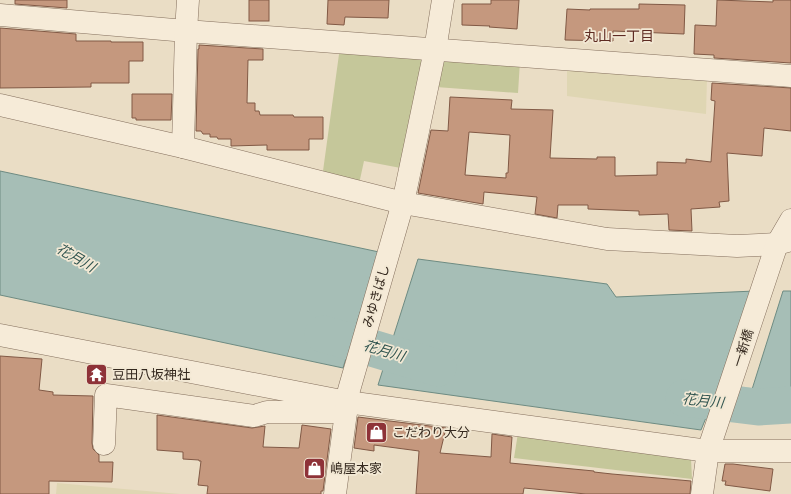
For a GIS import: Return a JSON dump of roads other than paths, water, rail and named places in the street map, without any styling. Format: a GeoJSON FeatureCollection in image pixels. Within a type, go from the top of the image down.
{"type":"FeatureCollection","features":[{"type":"Feature","properties":{"kind":"street"},"geometry":{"type":"LineString","coordinates":[[183,147],[188,0]]}},
{"type":"Feature","properties":{"kind":"street","name":"みゆきばし"},"geometry":{"type":"LineString","coordinates":[[335,494],[347,402],[403,203],[435,50],[443,0]]}},
{"type":"Feature","properties":{"kind":"street"},"geometry":{"type":"LineString","coordinates":[[0,15],[186,31],[791,76]]}},
{"type":"Feature","properties":{"kind":"street"},"geometry":{"type":"LineString","coordinates":[[0,105],[183,147],[403,203],[607,239],[737,246],[784,242]]}},
{"type":"Feature","properties":{"kind":"street","name":"一新橋"},"geometry":{"type":"LineString","coordinates":[[702,494],[708,451],[791,220]]}},
{"type":"Feature","properties":{"kind":"street"},"geometry":{"type":"LineString","coordinates":[[0,335],[347,402],[708,451],[791,451]]}},
{"type":"Feature","properties":{"kind":"street"},"geometry":{"type":"LineString","coordinates":[[104,444],[106,395],[254,416],[267,412],[347,402]]}},
{"type":"Feature","properties":{"kind":"water"},"geometry":{"type":"Polygon","coordinates":[[[0,171],[379,252],[343,368],[0,295],[0,171]]]}},
{"type":"Feature","properties":{"kind":"water"},"geometry":{"type":"Polygon","coordinates":[[[418,259],[607,284],[616,297],[755,291],[701,430],[378,385],[418,259]]]}},
{"type":"Feature","properties":{"kind":"water"},"geometry":{"type":"Polygon","coordinates":[[[783,291],[791,291],[791,419],[743,418],[783,291]]]}},
{"type":"Feature","properties":{"kind":"waterway","name":"花月川"},"geometry":{"type":"LineString","coordinates":[[323,334],[438,368]]}},
{"type":"Feature","properties":{"kind":"waterway","name":"花月川"},"geometry":{"type":"LineString","coordinates":[[684,398],[758,407],[791,405]]}},
{"type":"Feature","properties":{"kind":"place","name":"豆田八坂神社"},"geometry":{"type":"Point","coordinates":[97,374]}},
{"type":"Feature","properties":{"kind":"place","name":"こだわり大分"},"geometry":{"type":"Point","coordinates":[377,432]}},
{"type":"Feature","properties":{"kind":"place","name":"嶋屋本家"},"geometry":{"type":"Point","coordinates":[314,468]}},
{"type":"Feature","properties":{"kind":"district","name":"丸山一丁目"},"geometry":{"type":"Point","coordinates":[619,36]}}]}
